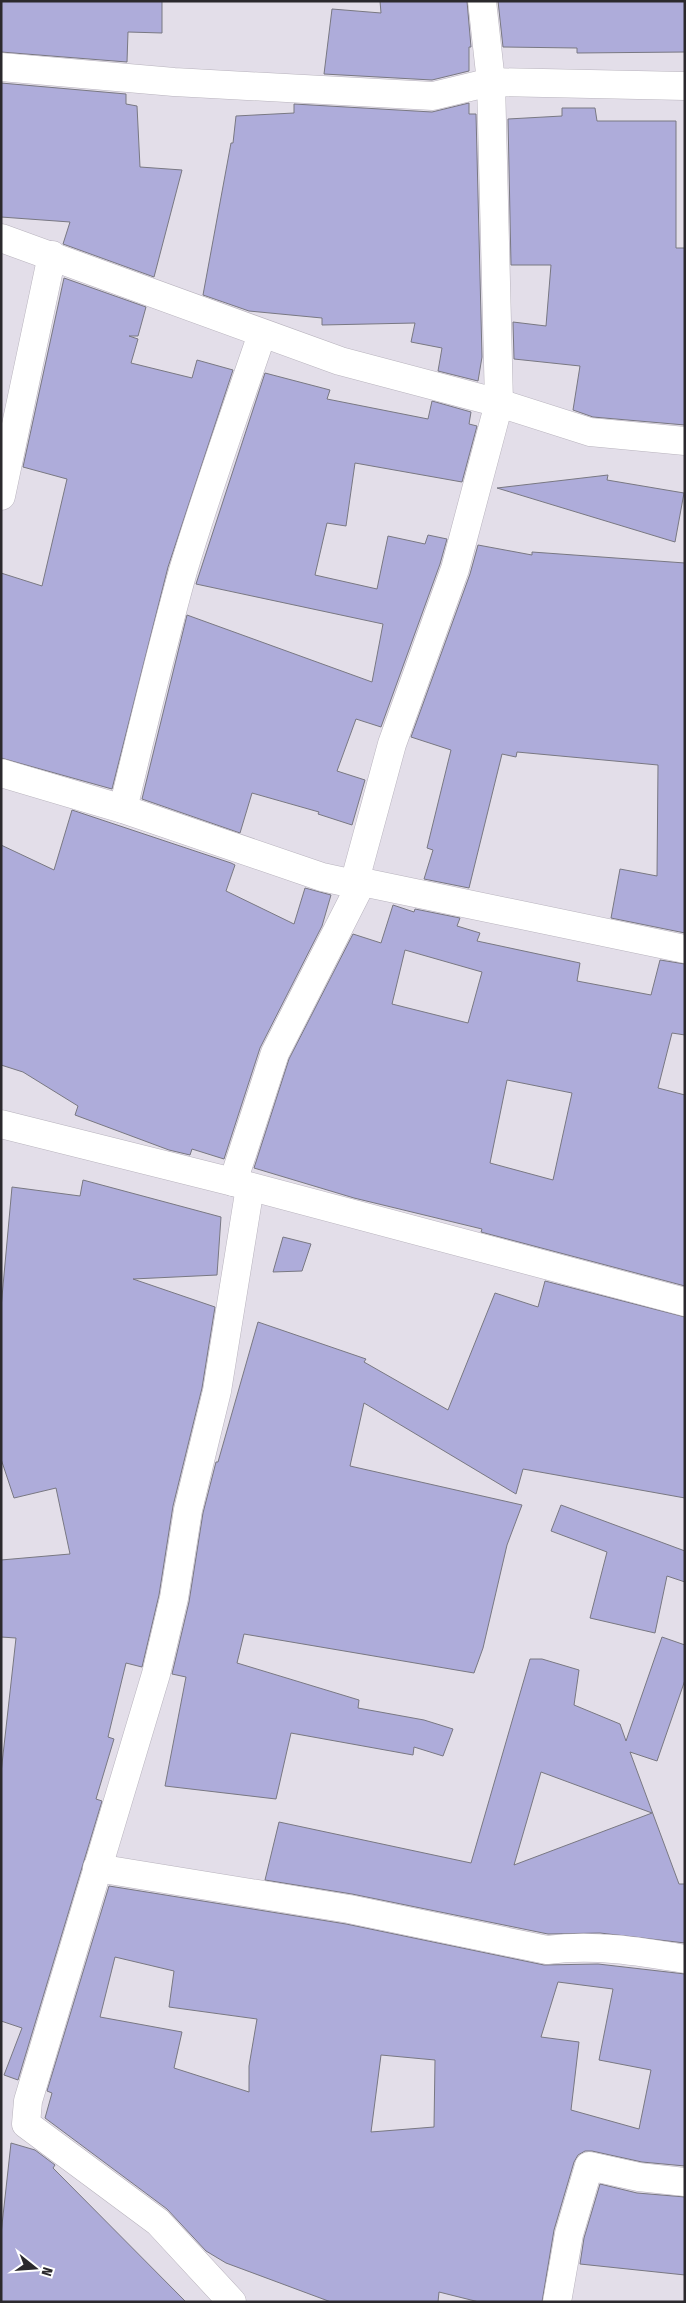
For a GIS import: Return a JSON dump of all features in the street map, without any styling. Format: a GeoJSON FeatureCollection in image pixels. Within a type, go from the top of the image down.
{"type":"FeatureCollection","features":[{"type":"Feature","properties":{"kind":"street"},"geometry":{"type":"LineString","coordinates":[[232,2302],[158,2222],[26,2124],[28,2101],[156,1674],[174,1598],[188,1510],[217,1391],[242,1184],[275,1053],[358,883],[392,744],[455,569],[499,404],[491,82],[482,1]]}},
{"type":"Feature","properties":{"kind":"street"},"geometry":{"type":"LineString","coordinates":[[1,67],[174,82],[433,96],[491,82],[685,86]]}},
{"type":"Feature","properties":{"kind":"street"},"geometry":{"type":"LineString","coordinates":[[1,238],[340,361],[499,404],[590,432],[685,441]]}},
{"type":"Feature","properties":{"kind":"street"},"geometry":{"type":"LineString","coordinates":[[1,496],[52,255]]}},
{"type":"Feature","properties":{"kind":"street"},"geometry":{"type":"LineString","coordinates":[[124,810],[154,678],[183,572],[210,484],[262,334]]}},
{"type":"Feature","properties":{"kind":"street"},"geometry":{"type":"LineString","coordinates":[[1,773],[124,810],[322,877],[685,949]]}},
{"type":"Feature","properties":{"kind":"street"},"geometry":{"type":"LineString","coordinates":[[1,1124],[242,1184],[685,1302]]}},
{"type":"Feature","properties":{"kind":"street"},"geometry":{"type":"LineString","coordinates":[[97,1868],[350,1909],[547,1950],[572,1947],[622,1948],[685,1959]]}},
{"type":"Feature","properties":{"kind":"street"},"geometry":{"type":"LineString","coordinates":[[557,2302],[569,2234],[589,2166],[639,2177],[685,2182]]}},
{"type":"Feature","properties":{"kind":"building"},"geometry":{"type":"Polygon","coordinates":[[[1,1],[162,1],[162,33],[128,32],[127,62],[1,52],[1,1]]]}},
{"type":"Feature","properties":{"kind":"building"},"geometry":{"type":"Polygon","coordinates":[[[380,1],[467,1],[471,47],[469,47],[469,71],[432,80],[324,74],[332,9],[381,13],[380,1]]]}},
{"type":"Feature","properties":{"kind":"building"},"geometry":{"type":"Polygon","coordinates":[[[498,1],[685,1],[685,52],[577,53],[577,48],[503,47],[498,1]]]}},
{"type":"Feature","properties":{"kind":"building"},"geometry":{"type":"Polygon","coordinates":[[[1,83],[126,94],[126,104],[137,106],[140,167],[182,170],[154,277],[63,244],[70,222],[1,217],[1,83]]]}},
{"type":"Feature","properties":{"kind":"building"},"geometry":{"type":"Polygon","coordinates":[[[469,103],[469,114],[476,114],[482,357],[478,381],[438,371],[442,348],[411,342],[415,323],[322,325],[322,318],[249,311],[203,295],[231,143],[233,143],[236,116],[294,113],[294,104],[432,112],[469,103]]]}},
{"type":"Feature","properties":{"kind":"building"},"geometry":{"type":"Polygon","coordinates":[[[562,108],[595,108],[597,121],[676,121],[676,248],[685,248],[685,425],[593,417],[573,410],[580,366],[514,359],[513,322],[546,326],[551,265],[511,265],[508,119],[562,116],[562,108]]]}},
{"type":"Feature","properties":{"kind":"building"},"geometry":{"type":"Polygon","coordinates":[[[64,278],[146,307],[138,336],[129,336],[138,339],[131,363],[192,378],[197,360],[233,370],[168,567],[112,789],[1,758],[1,573],[42,586],[67,479],[23,467],[64,278]]]}},
{"type":"Feature","properties":{"kind":"building"},"geometry":{"type":"Polygon","coordinates":[[[265,373],[330,390],[327,399],[428,419],[432,401],[471,412],[469,424],[477,426],[462,482],[355,463],[346,526],[327,523],[315,575],[377,589],[388,536],[425,544],[428,535],[447,539],[440,564],[381,727],[356,719],[337,771],[365,780],[352,825],[318,814],[319,812],[252,793],[240,833],[142,799],[187,615],[372,682],[383,624],[196,584],[265,373]]]}},
{"type":"Feature","properties":{"kind":"building"},"geometry":{"type":"Polygon","coordinates":[[[608,475],[607,480],[684,493],[675,542],[497,488],[608,475]]]}},
{"type":"Feature","properties":{"kind":"building"},"geometry":{"type":"Polygon","coordinates":[[[478,545],[532,555],[532,552],[685,563],[685,933],[611,918],[620,869],[657,876],[658,765],[517,752],[516,757],[502,754],[469,888],[424,879],[433,850],[427,848],[451,750],[411,737],[470,574],[478,545]]]}},
{"type":"Feature","properties":{"kind":"building"},"geometry":{"type":"Polygon","coordinates":[[[72,810],[235,865],[226,891],[294,924],[305,888],[331,895],[322,926],[260,1048],[224,1159],[192,1149],[190,1155],[169,1150],[75,1115],[78,1106],[23,1072],[1,1065],[1,845],[54,870],[72,810]]]}},
{"type":"Feature","properties":{"kind":"building"},"geometry":{"type":"Polygon","coordinates":[[[393,905],[414,912],[415,909],[460,918],[457,926],[480,933],[477,941],[580,963],[577,981],[651,995],[660,960],[685,964],[685,1035],[672,1033],[658,1088],[685,1095],[685,1286],[481,1232],[482,1229],[354,1198],[254,1168],[289,1059],[353,934],[381,943],[393,905]],[[405,950],[392,1004],[468,1023],[482,972],[405,950]],[[507,1080],[490,1163],[553,1180],[572,1093],[507,1080]]]}},
{"type":"Feature","properties":{"kind":"building"},"geometry":{"type":"Polygon","coordinates":[[[83,1180],[221,1217],[217,1275],[133,1279],[215,1307],[202,1388],[173,1506],[159,1595],[142,1667],[126,1663],[108,1737],[114,1739],[96,1799],[102,1801],[18,2080],[4,2075],[22,2028],[1,2021],[1,1773],[16,1638],[1,1637],[1,1560],[70,1554],[56,1488],[14,1498],[1,1459],[1,1308],[12,1187],[80,1196],[83,1180]]]}},
{"type":"Feature","properties":{"kind":"building"},"geometry":{"type":"Polygon","coordinates":[[[283,1237],[311,1244],[302,1271],[273,1272],[283,1237]]]}},
{"type":"Feature","properties":{"kind":"building"},"geometry":{"type":"Polygon","coordinates":[[[545,1281],[685,1317],[685,1498],[523,1469],[516,1494],[364,1403],[350,1466],[522,1505],[507,1545],[483,1648],[474,1673],[244,1634],[237,1663],[359,1700],[358,1708],[424,1720],[453,1729],[443,1756],[414,1747],[413,1755],[291,1733],[276,1799],[165,1786],[186,1677],[172,1674],[189,1602],[203,1513],[216,1462],[218,1462],[258,1322],[366,1359],[364,1362],[448,1410],[495,1293],[538,1307],[545,1281]]]}},
{"type":"Feature","properties":{"kind":"building"},"geometry":{"type":"Polygon","coordinates":[[[561,1505],[685,1551],[685,1582],[667,1576],[655,1633],[590,1618],[607,1552],[551,1531],[561,1505]]]}},
{"type":"Feature","properties":{"kind":"building"},"geometry":{"type":"Polygon","coordinates":[[[662,1637],[685,1645],[685,1680],[657,1761],[630,1752],[679,1884],[685,1884],[685,1943],[600,1933],[548,1934],[352,1894],[265,1880],[279,1822],[471,1863],[530,1659],[542,1659],[579,1670],[574,1705],[620,1724],[626,1741],[662,1637]],[[541,1772],[514,1865],[652,1813],[541,1772]]]}},
{"type":"Feature","properties":{"kind":"building"},"geometry":{"type":"Polygon","coordinates":[[[109,1886],[346,1924],[544,1965],[598,1964],[685,1974],[685,2166],[642,2162],[592,2151],[585,2151],[578,2155],[574,2162],[554,2230],[542,2302],[479,2302],[439,2292],[438,2302],[331,2302],[226,2263],[206,2251],[167,2209],[45,2118],[52,2093],[47,2091],[109,1886]],[[115,1957],[100,2017],[182,2032],[174,2068],[249,2092],[249,2066],[257,2019],[169,2007],[174,1971],[115,1957]],[[558,1982],[541,2037],[579,2042],[571,2110],[639,2129],[651,2070],[599,2060],[613,1989],[558,1982]],[[381,2055],[371,2132],[434,2127],[435,2060],[381,2055]]]}},
{"type":"Feature","properties":{"kind":"building"},"geometry":{"type":"Polygon","coordinates":[[[11,2143],[35,2150],[55,2165],[53,2168],[186,2302],[1,2302],[1,2234],[11,2143]]]}},
{"type":"Feature","properties":{"kind":"building"},"geometry":{"type":"Polygon","coordinates":[[[600,2184],[637,2193],[685,2197],[685,2275],[580,2264],[584,2238],[600,2184]]]}}]}
